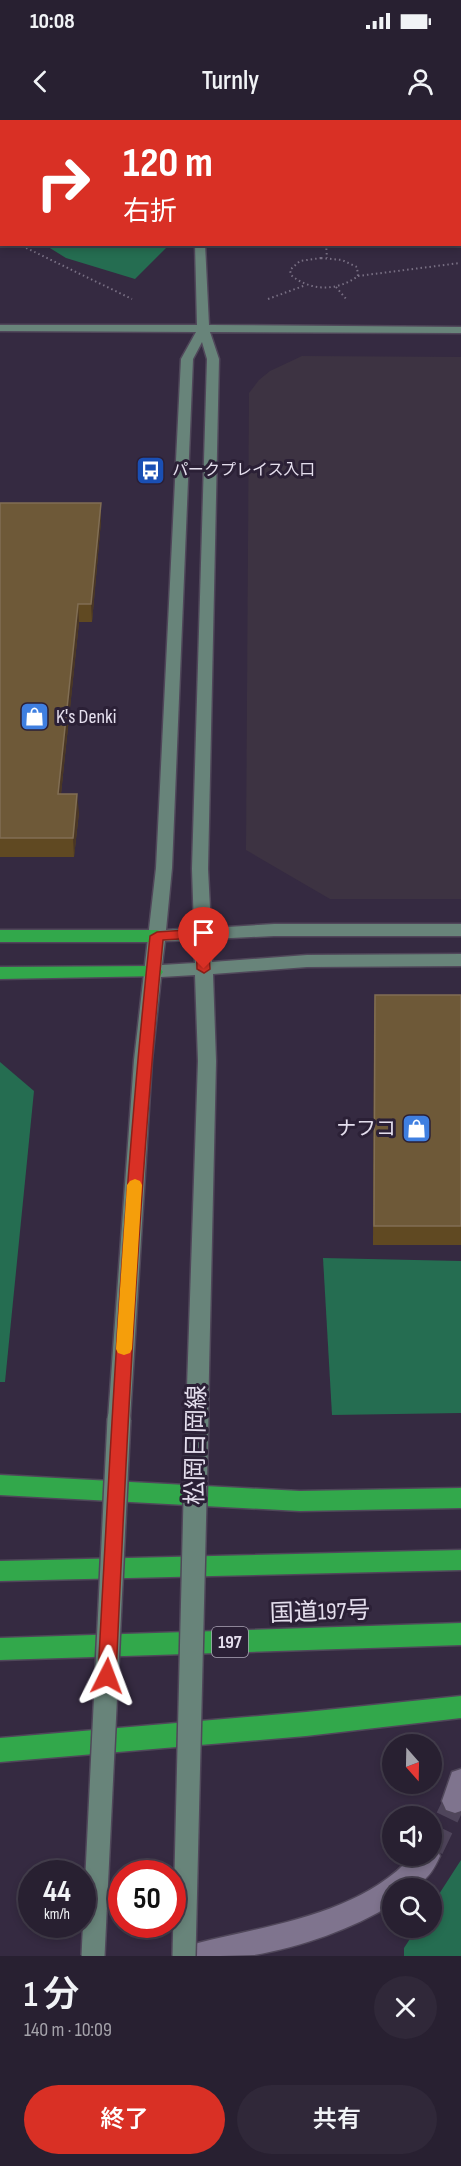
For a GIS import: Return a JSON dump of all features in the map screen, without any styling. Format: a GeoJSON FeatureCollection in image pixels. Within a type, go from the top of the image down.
{"type":"FeatureCollection","features":[{"type":"Feature","properties":{"kind":"highway"},"geometry":{"type":"LineString","coordinates":[[0,936],[157,936]]}},
{"type":"Feature","properties":{"kind":"highway"},"geometry":{"type":"LineString","coordinates":[[0,973],[154,972]]}},
{"type":"Feature","properties":{"kind":"highway"},"geometry":{"type":"LineString","coordinates":[[0,1485],[300,1501],[461,1498]]}},
{"type":"Feature","properties":{"kind":"highway"},"geometry":{"type":"LineString","coordinates":[[0,1571],[461,1560]]}},
{"type":"Feature","properties":{"kind":"highway","name":"国道197号"},"geometry":{"type":"LineString","coordinates":[[0,1649],[461,1634]]}},
{"type":"Feature","properties":{"kind":"highway"},"geometry":{"type":"LineString","coordinates":[[0,1750],[460,1709]]}},
{"type":"Feature","properties":{"kind":"street"},"geometry":{"type":"LineString","coordinates":[[93,1956],[119,1419],[143,1060],[165,868],[187,359],[202,329],[200,246]]}},
{"type":"Feature","properties":{"kind":"street"},"geometry":{"type":"LineString","coordinates":[[0,328],[461,330]]}},
{"type":"Feature","properties":{"kind":"street","name":"松岡日岡線"},"geometry":{"type":"LineString","coordinates":[[184,1956],[207,1060],[200,869],[213,359],[202,329]]}},
{"type":"Feature","properties":{"kind":"street"},"geometry":{"type":"LineString","coordinates":[[157,936],[274,930],[461,930]]}},
{"type":"Feature","properties":{"kind":"street"},"geometry":{"type":"LineString","coordinates":[[154,972],[307,961],[461,960]]}},
{"type":"Feature","properties":{"kind":"street"},"geometry":{"type":"LineString","coordinates":[[405,1878],[420,1866]]}},
{"type":"Feature","properties":{"kind":"street"},"geometry":{"type":"LineString","coordinates":[[198,1956],[299,1930],[382,1896]]}},
{"type":"Feature","properties":{"kind":"path"},"geometry":{"type":"LineString","coordinates":[[22,246],[138,303]]}},
{"type":"Feature","properties":{"kind":"path"},"geometry":{"type":"LineString","coordinates":[[326,246],[327,258]]}},
{"type":"Feature","properties":{"kind":"path"},"geometry":{"type":"LineString","coordinates":[[306,285],[291,275],[290,270],[294,265],[310,259],[327,258],[350,263],[359,272],[358,276]]}},
{"type":"Feature","properties":{"kind":"path"},"geometry":{"type":"LineString","coordinates":[[265,300],[306,285],[336,287],[358,276],[460,263]]}},
{"type":"Feature","properties":{"kind":"shaded area"},"geometry":{"type":"Polygon","coordinates":[[[302,356],[461,357],[461,899],[330,899],[246,850],[249,393],[270,371],[302,356]]]}},
{"type":"Feature","properties":{"kind":"green space"},"geometry":{"type":"Polygon","coordinates":[[[47,246],[168,246],[135,279],[66,258],[47,246]]]}},
{"type":"Feature","properties":{"kind":"green space"},"geometry":{"type":"Polygon","coordinates":[[[0,1062],[34,1091],[5,1382],[0,1382],[0,1062]]]}},
{"type":"Feature","properties":{"kind":"green space"},"geometry":{"type":"Polygon","coordinates":[[[323,1258],[461,1261],[461,1413],[332,1415],[323,1258]]]}},
{"type":"Feature","properties":{"kind":"green space"},"geometry":{"type":"Polygon","coordinates":[[[461,1860],[461,1956],[404,1956],[404,1948],[410,1938],[442,1938],[442,1889],[461,1860]]]}},
{"type":"Feature","properties":{"kind":"building","name":"K's Denki"},"geometry":{"type":"Polygon","coordinates":[[[0,503],[101,503],[91,604],[78,604],[58,794],[77,794],[73,838],[0,838],[0,503]]]}},
{"type":"Feature","properties":{"kind":"building","name":"ナフコ"},"geometry":{"type":"Polygon","coordinates":[[[375,995],[461,995],[461,1226],[374,1226],[375,995]]]}},
{"type":"Feature","properties":{"kind":"tunnel"},"geometry":{"type":"LineString","coordinates":[[442,1828],[455,1801]]}},
{"type":"Feature","properties":{"kind":"slow traffic"},"geometry":{"type":"LineString","coordinates":[[124,1349],[135,1185]]}},
{"type":"Feature","properties":{"kind":"place","name":"パークプレイス入口"},"geometry":{"type":"Point","coordinates":[151,470]}},
{"type":"Feature","properties":{"kind":"place","name":"K's Denki"},"geometry":{"type":"Point","coordinates":[35,717]}},
{"type":"Feature","properties":{"kind":"place","name":"ナフコ"},"geometry":{"type":"Point","coordinates":[417,1129]}},
{"type":"Feature","properties":{"kind":"route"},"geometry":{"type":"LineString","coordinates":[[107,1676],[119,1419],[141,1084],[157,936],[202,934],[204,969]]}}]}
